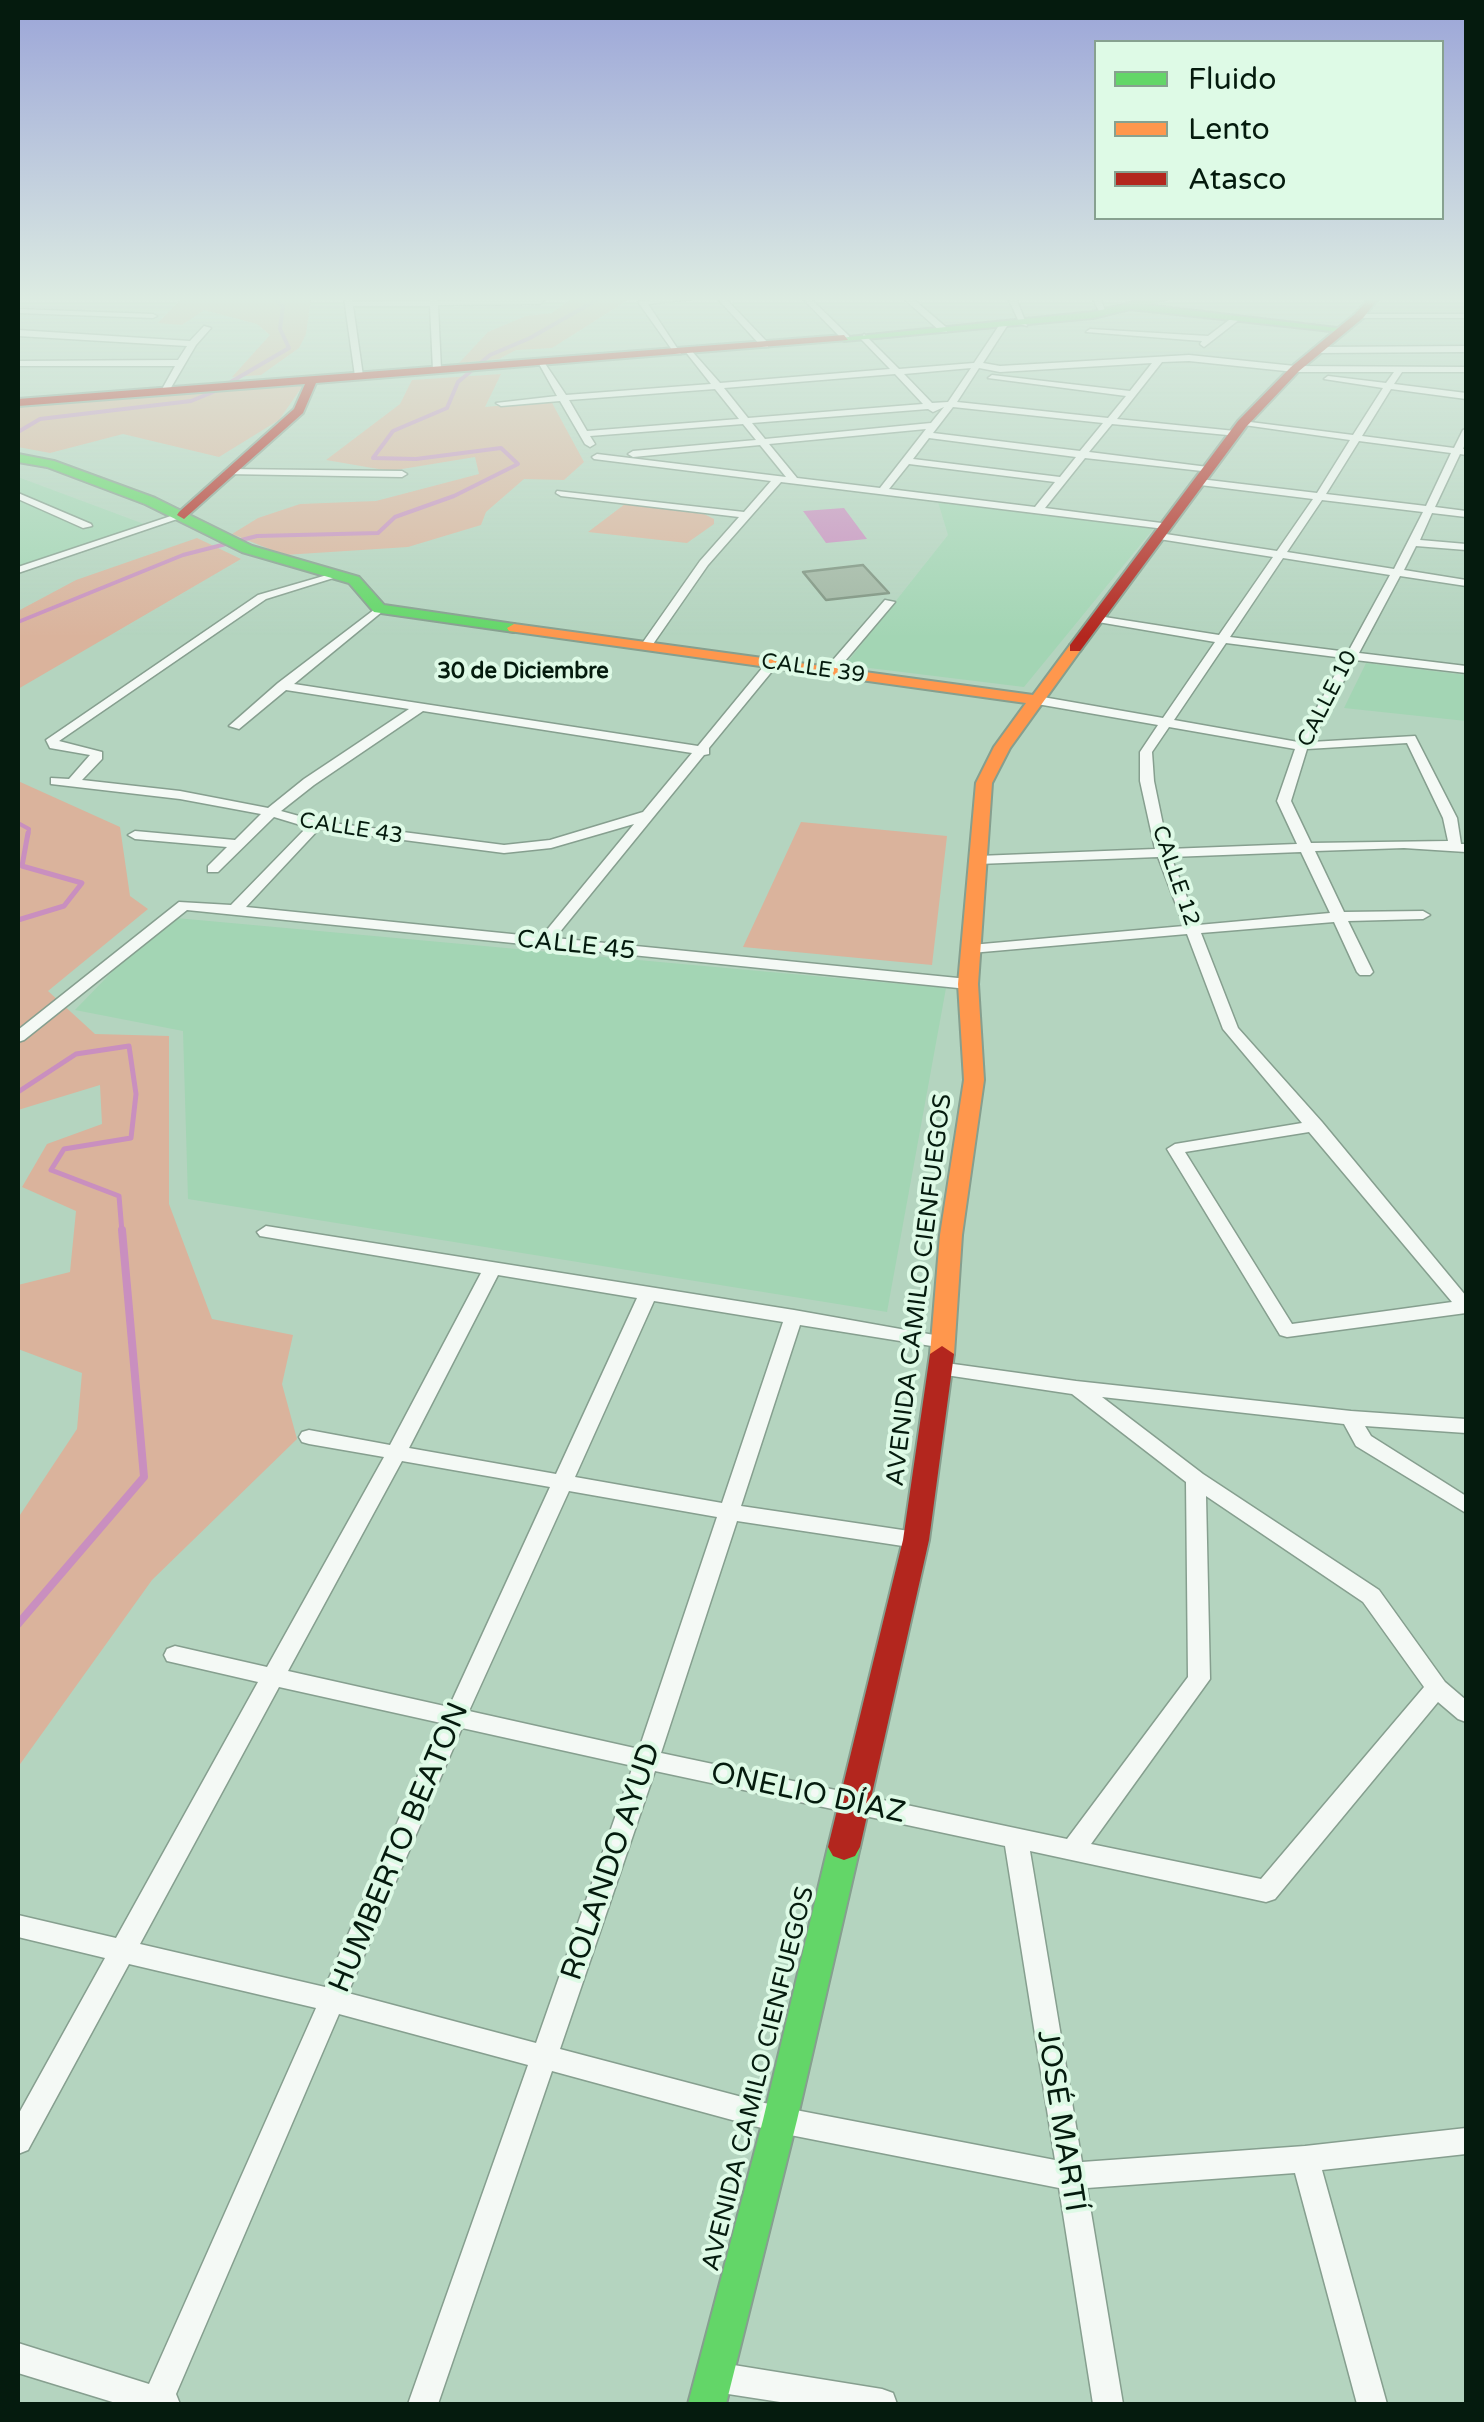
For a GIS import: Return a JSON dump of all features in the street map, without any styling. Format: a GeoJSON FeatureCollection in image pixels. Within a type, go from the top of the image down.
{"type":"FeatureCollection","features":[{"type":"Feature","properties":{"kind":"main road"},"geometry":{"type":"LineString","coordinates":[[184,514],[297,411]]}},
{"type":"Feature","properties":{"kind":"main road","name":"AVENIDA CAMILO CIENFUEGOS"},"geometry":{"type":"LineString","coordinates":[[711,2391],[780,2120],[916,1540],[944,1342],[951,1235],[974,1080],[968,984],[984,783],[1002,747],[1256,411]]}},
{"type":"Feature","properties":{"kind":"main road"},"geometry":{"type":"LineString","coordinates":[[18,458],[50,464],[150,500],[248,549],[354,580],[379,608]]}},
{"type":"Feature","properties":{"kind":"main road"},"geometry":{"type":"LineString","coordinates":[[150,500],[210,489]]}},
{"type":"Feature","properties":{"kind":"main road","name":"CALLE 39"},"geometry":{"type":"LineString","coordinates":[[379,608],[1037,700]]}},
{"type":"Feature","properties":{"kind":"street"},"geometry":{"type":"LineString","coordinates":[[571,411],[598,457]]}},
{"type":"Feature","properties":{"kind":"street"},"geometry":{"type":"LineString","coordinates":[[738,411],[796,483]]}},
{"type":"Feature","properties":{"kind":"street"},"geometry":{"type":"LineString","coordinates":[[585,434],[854,411]]}},
{"type":"Feature","properties":{"kind":"street"},"geometry":{"type":"LineString","coordinates":[[935,411],[940,416]]}},
{"type":"Feature","properties":{"kind":"street"},"geometry":{"type":"LineString","coordinates":[[882,492],[945,411]]}},
{"type":"Feature","properties":{"kind":"street"},"geometry":{"type":"LineString","coordinates":[[1023,411],[1462,452]]}},
{"type":"Feature","properties":{"kind":"street"},"geometry":{"type":"LineString","coordinates":[[1037,511],[1121,411]]}},
{"type":"Feature","properties":{"kind":"street","name":"CALLE 12"},"geometry":{"type":"LineString","coordinates":[[1371,411],[1319,497],[1146,752],[1147,781],[1162,850],[1232,1029],[1466,1306]]}},
{"type":"Feature","properties":{"kind":"street"},"geometry":{"type":"LineString","coordinates":[[598,457],[930,431],[1087,454],[1319,497],[1466,514]]}},
{"type":"Feature","properties":{"kind":"street","name":"CALLE 10"},"geometry":{"type":"LineString","coordinates":[[1366,972],[1336,917],[1284,801],[1302,746],[1462,452],[1466,432]]}},
{"type":"Feature","properties":{"kind":"street"},"geometry":{"type":"LineString","coordinates":[[598,457],[1037,511],[1278,555],[1466,583]]}},
{"type":"Feature","properties":{"kind":"street"},"geometry":{"type":"LineString","coordinates":[[906,461],[1063,480]]}},
{"type":"Feature","properties":{"kind":"street"},"geometry":{"type":"LineString","coordinates":[[229,472],[402,474]]}},
{"type":"Feature","properties":{"kind":"street"},"geometry":{"type":"LineString","coordinates":[[647,645],[704,563],[777,481]]}},
{"type":"Feature","properties":{"kind":"street"},"geometry":{"type":"LineString","coordinates":[[561,493],[746,516]]}},
{"type":"Feature","properties":{"kind":"street"},"geometry":{"type":"LineString","coordinates":[[18,496],[87,526]]}},
{"type":"Feature","properties":{"kind":"street"},"geometry":{"type":"LineString","coordinates":[[18,570],[184,514]]}},
{"type":"Feature","properties":{"kind":"street"},"geometry":{"type":"LineString","coordinates":[[1413,543],[1466,548]]}},
{"type":"Feature","properties":{"kind":"street"},"geometry":{"type":"LineString","coordinates":[[72,783],[98,756],[96,752],[50,744],[52,740],[262,597],[338,575]]}},
{"type":"Feature","properties":{"kind":"street"},"geometry":{"type":"LineString","coordinates":[[830,671],[888,602]]}},
{"type":"Feature","properties":{"kind":"street"},"geometry":{"type":"LineString","coordinates":[[235,726],[379,608]]}},
{"type":"Feature","properties":{"kind":"street"},"geometry":{"type":"LineString","coordinates":[[1098,618],[1220,639],[1466,670]]}},
{"type":"Feature","properties":{"kind":"street"},"geometry":{"type":"LineString","coordinates":[[543,943],[772,664]]}},
{"type":"Feature","properties":{"kind":"street"},"geometry":{"type":"LineString","coordinates":[[282,686],[704,751]]}},
{"type":"Feature","properties":{"kind":"street","name":"CALLE 39"},"geometry":{"type":"LineString","coordinates":[[1037,700],[1302,746],[1412,740],[1450,818],[1455,842],[1449,846]]}},
{"type":"Feature","properties":{"kind":"street"},"geometry":{"type":"LineString","coordinates":[[213,869],[271,812],[421,708]]}},
{"type":"Feature","properties":{"kind":"street","name":"CALLE 43"},"geometry":{"type":"LineString","coordinates":[[56,782],[180,795],[271,812],[316,825],[504,849],[551,844],[645,816]]}},
{"type":"Feature","properties":{"kind":"street"},"geometry":{"type":"LineString","coordinates":[[235,910],[316,825]]}},
{"type":"Feature","properties":{"kind":"street"},"geometry":{"type":"LineString","coordinates":[[135,835],[237,844]]}},
{"type":"Feature","properties":{"kind":"street"},"geometry":{"type":"LineString","coordinates":[[978,860],[1162,850],[1466,848]]}},
{"type":"Feature","properties":{"kind":"street","name":"CALLE 45"},"geometry":{"type":"LineString","coordinates":[[18,1038],[184,905],[968,984]]}},
{"type":"Feature","properties":{"kind":"street"},"geometry":{"type":"LineString","coordinates":[[971,949],[1336,917],[1423,915]]}},
{"type":"Feature","properties":{"kind":"street"},"geometry":{"type":"LineString","coordinates":[[1316,1126],[1175,1149],[1287,1331],[1466,1306]]}},
{"type":"Feature","properties":{"kind":"street"},"geometry":{"type":"LineString","coordinates":[[266,1232],[944,1342]]}},
{"type":"Feature","properties":{"kind":"street"},"geometry":{"type":"LineString","coordinates":[[18,2141],[494,1268]]}},
{"type":"Feature","properties":{"kind":"street","name":"HUMBERTO BEATON"},"geometry":{"type":"LineString","coordinates":[[161,2404],[456,1716],[648,1293]]}},
{"type":"Feature","properties":{"kind":"street","name":"ROLANDO AYUD"},"geometry":{"type":"LineString","coordinates":[[423,2404],[647,1760],[794,1316]]}},
{"type":"Feature","properties":{"kind":"street"},"geometry":{"type":"LineString","coordinates":[[940,1368],[1076,1388],[1350,1418],[1466,1426]]}},
{"type":"Feature","properties":{"kind":"street"},"geometry":{"type":"LineString","coordinates":[[1076,1388],[1196,1479],[1371,1596],[1437,1688],[1466,1713]]}},
{"type":"Feature","properties":{"kind":"street"},"geometry":{"type":"LineString","coordinates":[[1350,1418],[1362,1441],[1466,1506]]}},
{"type":"Feature","properties":{"kind":"street"},"geometry":{"type":"LineString","coordinates":[[310,1437],[730,1512],[916,1540]]}},
{"type":"Feature","properties":{"kind":"street"},"geometry":{"type":"LineString","coordinates":[[1072,1851],[1198,1679],[1196,1479]]}},
{"type":"Feature","properties":{"kind":"street","name":"ONELIO DÍAZ"},"geometry":{"type":"LineString","coordinates":[[175,1654],[647,1760],[1266,1891],[1437,1688]]}},
{"type":"Feature","properties":{"kind":"street","name":"JOSÉ MARTÍ"},"geometry":{"type":"LineString","coordinates":[[1016,1838],[1108,2404]]}},
{"type":"Feature","properties":{"kind":"street"},"geometry":{"type":"LineString","coordinates":[[18,1926],[334,2001],[780,2120],[1068,2176],[1466,2141]]}},
{"type":"Feature","properties":{"kind":"street"},"geometry":{"type":"LineString","coordinates":[[1305,2158],[1372,2404]]}},
{"type":"Feature","properties":{"kind":"street"},"geometry":{"type":"LineString","coordinates":[[18,2358],[161,2404]]}},
{"type":"Feature","properties":{"kind":"street"},"geometry":{"type":"LineString","coordinates":[[711,2391],[882,2404]]}},
{"type":"Feature","properties":{"kind":"shaded area"},"geometry":{"type":"Polygon","coordinates":[[[18,411],[285,411],[279,420],[219,457],[123,434],[50,453],[18,447],[18,411]]]}},
{"type":"Feature","properties":{"kind":"shaded area"},"geometry":{"type":"Polygon","coordinates":[[[391,411],[556,411],[584,462],[564,480],[524,479],[486,512],[481,525],[408,547],[284,555],[232,534],[258,518],[300,504],[376,501],[479,474],[475,457],[390,471],[326,460],[391,411]]]}},
{"type":"Feature","properties":{"kind":"shaded area"},"geometry":{"type":"Polygon","coordinates":[[[18,477],[144,524],[18,567],[18,477]]]}},
{"type":"Feature","properties":{"kind":"shaded area"},"geometry":{"type":"Polygon","coordinates":[[[938,502],[1155,527],[1024,687],[845,665],[948,535],[938,502]]]}},
{"type":"Feature","properties":{"kind":"shaded area"},"geometry":{"type":"Polygon","coordinates":[[[625,504],[704,514],[714,519],[714,524],[687,543],[588,532],[625,504]]]}},
{"type":"Feature","properties":{"kind":"shaded area"},"geometry":{"type":"Polygon","coordinates":[[[844,508],[867,539],[826,543],[803,511],[844,508]]]}},
{"type":"Feature","properties":{"kind":"shaded area"},"geometry":{"type":"Polygon","coordinates":[[[197,538],[241,559],[18,689],[18,611],[76,580],[197,538]]]}},
{"type":"Feature","properties":{"kind":"shaded area"},"geometry":{"type":"Polygon","coordinates":[[[1366,663],[1466,675],[1466,721],[1344,708],[1366,663]]]}},
{"type":"Feature","properties":{"kind":"shaded area"},"geometry":{"type":"Polygon","coordinates":[[[18,781],[120,827],[130,896],[148,909],[48,991],[95,1034],[169,1036],[169,1204],[212,1319],[293,1335],[282,1384],[297,1439],[152,1580],[18,1767],[18,1518],[77,1429],[82,1373],[18,1349],[18,1285],[70,1272],[76,1211],[22,1187],[47,1144],[102,1124],[100,1085],[18,1110],[18,781]]]}},
{"type":"Feature","properties":{"kind":"shaded area"},"geometry":{"type":"Polygon","coordinates":[[[801,822],[947,836],[932,965],[743,947],[801,822]]]}},
{"type":"Feature","properties":{"kind":"shaded area"},"geometry":{"type":"Polygon","coordinates":[[[165,917],[946,988],[887,1312],[188,1199],[183,1031],[75,1010],[165,917]]]}},
{"type":"Feature","properties":{"kind":"building"},"geometry":{"type":"Polygon","coordinates":[[[863,565],[889,593],[826,600],[803,572],[863,565]]]}},
{"type":"Feature","properties":{"kind":"waterway"},"geometry":{"type":"LineString","coordinates":[[18,432],[40,419],[107,411]]}},
{"type":"Feature","properties":{"kind":"waterway"},"geometry":{"type":"LineString","coordinates":[[18,622],[183,555],[257,536],[378,533],[395,517],[454,496],[518,464],[501,448],[416,459],[373,458],[393,431],[440,411]]}},
{"type":"Feature","properties":{"kind":"waterway"},"geometry":{"type":"LineString","coordinates":[[18,823],[29,829],[28,836]]}},
{"type":"Feature","properties":{"kind":"waterway"},"geometry":{"type":"LineString","coordinates":[[18,920],[64,906],[82,883],[22,866],[28,833]]}},
{"type":"Feature","properties":{"kind":"waterway"},"geometry":{"type":"LineString","coordinates":[[18,1092],[76,1054],[129,1046],[136,1094],[131,1138],[64,1149],[51,1170],[119,1196],[122,1232]]}},
{"type":"Feature","properties":{"kind":"waterway"},"geometry":{"type":"LineString","coordinates":[[18,1624],[144,1477],[122,1230]]}},
{"type":"Feature","properties":{"kind":"traffic: fast"},"geometry":{"type":"LineString","coordinates":[[18,458],[50,464],[150,501],[247,549],[354,580],[379,609],[514,628]]}},
{"type":"Feature","properties":{"kind":"traffic: fast"},"geometry":{"type":"LineString","coordinates":[[707,2404],[780,2120],[844,1847]]}},
{"type":"Feature","properties":{"kind":"traffic: slow"},"geometry":{"type":"LineString","coordinates":[[514,628],[1037,700]]}},
{"type":"Feature","properties":{"kind":"traffic: slow"},"geometry":{"type":"LineString","coordinates":[[942,1354],[951,1235],[974,1080],[968,984],[984,783],[1002,747],[1075,648]]}},
{"type":"Feature","properties":{"kind":"traffic: jam"},"geometry":{"type":"LineString","coordinates":[[184,515],[299,411]]}},
{"type":"Feature","properties":{"kind":"traffic: jam"},"geometry":{"type":"LineString","coordinates":[[1075,648],[1255,411]]}},
{"type":"Feature","properties":{"kind":"traffic: jam"},"geometry":{"type":"LineString","coordinates":[[844,1847],[916,1540],[942,1354]]}},
{"type":"Feature","properties":{"kind":"district","name":"30 de Diciembre"},"geometry":{"type":"Point","coordinates":[523,672]}}]}
